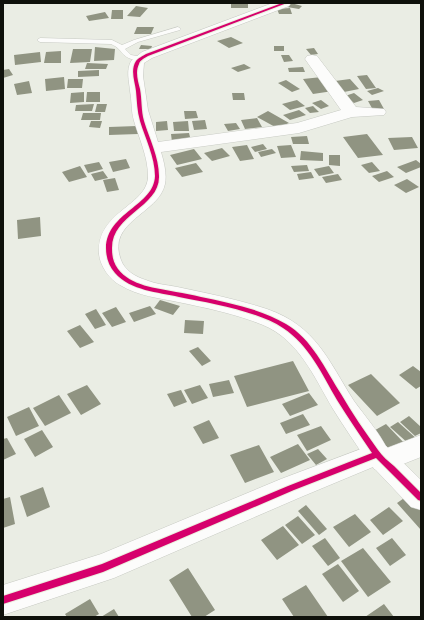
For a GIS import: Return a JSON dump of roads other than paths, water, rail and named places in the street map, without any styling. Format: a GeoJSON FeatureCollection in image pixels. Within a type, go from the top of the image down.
{"type":"FeatureCollection","features":[{"type":"Feature","properties":{"kind":"street"},"geometry":{"type":"LineString","coordinates":[[285,3],[171,46],[140,59],[136,64],[135,72],[142,119],[151,148],[157,185],[144,200],[114,228],[108,242],[109,255],[116,270],[127,280],[144,287],[240,308],[274,320],[290,330],[303,341],[319,362],[337,394],[380,458],[421,498]]}},
{"type":"Feature","properties":{"kind":"street"},"geometry":{"type":"LineString","coordinates":[[312,59],[351,112]]}},
{"type":"Feature","properties":{"kind":"street"},"geometry":{"type":"LineString","coordinates":[[151,148],[308,126],[351,112],[378,112]]}},
{"type":"Feature","properties":{"kind":"street"},"geometry":{"type":"LineString","coordinates":[[3,600],[103,568],[277,493],[380,458],[421,446]]}},
{"type":"Feature","properties":{"kind":"lane"},"geometry":{"type":"LineString","coordinates":[[121,48],[136,41],[178,29]]}},
{"type":"Feature","properties":{"kind":"lane"},"geometry":{"type":"LineString","coordinates":[[40,40],[103,40],[118,43],[125,55],[140,59]]}}]}
